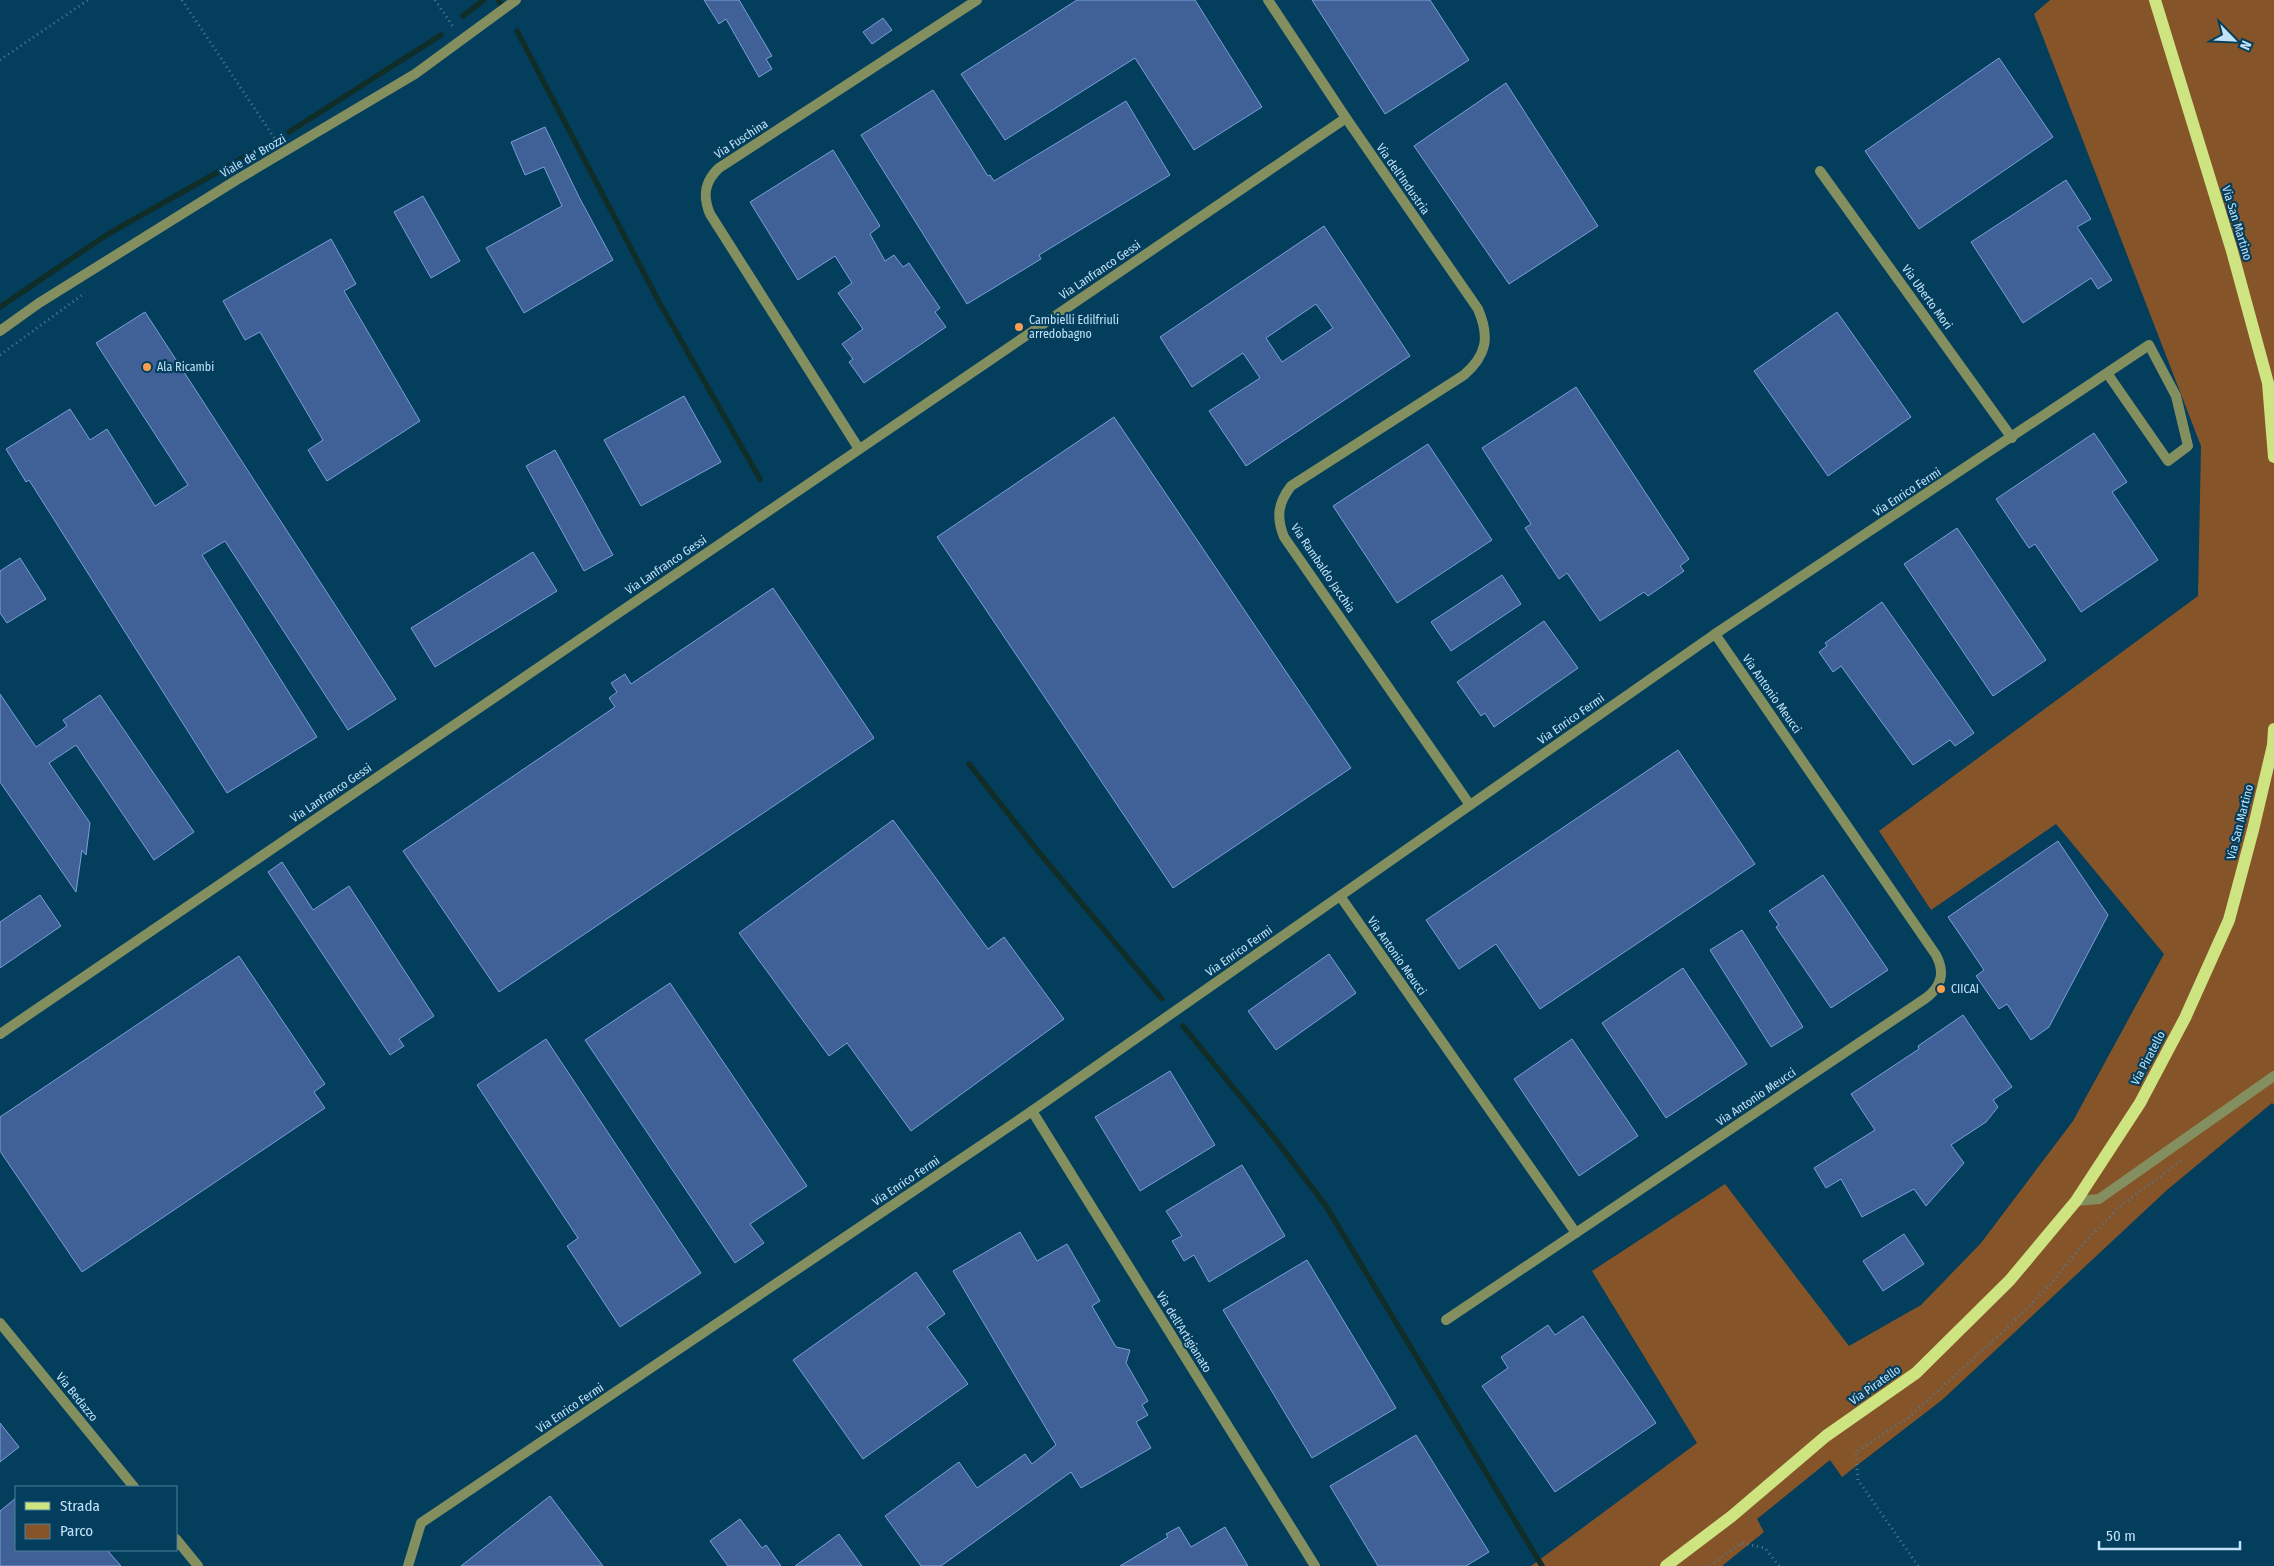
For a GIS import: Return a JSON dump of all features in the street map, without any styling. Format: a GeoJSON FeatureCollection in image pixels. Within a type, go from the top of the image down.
{"type":"FeatureCollection","features":[{"type":"Feature","properties":{"kind":"main road","name":"Via San Martino"},"geometry":{"type":"LineString","coordinates":[[2155,0],[2232,251],[2268,383],[2274,457]]}},
{"type":"Feature","properties":{"kind":"main road","name":"Via San Martino"},"geometry":{"type":"LineString","coordinates":[[2229,920],[2253,830],[2274,729]]}},
{"type":"Feature","properties":{"kind":"main road","name":"Via Piratello"},"geometry":{"type":"LineString","coordinates":[[1666,1566],[1732,1516],[1826,1436],[1916,1373],[2010,1280],[2076,1201],[2140,1103],[2185,1018],[2229,920]]}},
{"type":"Feature","properties":{"kind":"street","name":"Viale de' Brozzi"},"geometry":{"type":"LineString","coordinates":[[0,331],[47,298],[238,179],[415,74],[516,0]]}},
{"type":"Feature","properties":{"kind":"street","name":"Via Fuschina"},"geometry":{"type":"LineString","coordinates":[[860,449],[710,214],[705,194],[707,184],[719,168],[977,0]]}},
{"type":"Feature","properties":{"kind":"street","name":"Via dell'Industria"},"geometry":{"type":"LineString","coordinates":[[1268,0],[1481,316],[1486,338],[1483,352],[1476,365],[1464,375]]}},
{"type":"Feature","properties":{"kind":"street","name":"Via Lanfranco Gessi"},"geometry":{"type":"LineString","coordinates":[[0,1034],[1346,118]]}},
{"type":"Feature","properties":{"kind":"street","name":"Via Uberto Mori"},"geometry":{"type":"LineString","coordinates":[[1820,172],[2012,438]]}},
{"type":"Feature","properties":{"kind":"street","name":"Via Enrico Fermi"},"geometry":{"type":"LineString","coordinates":[[408,1566],[421,1523],[1032,1111],[1715,634],[2149,345],[2176,396],[2188,446],[2168,461],[2108,373]]}},
{"type":"Feature","properties":{"kind":"street","name":"Via Rambaldo Jacchia"},"geometry":{"type":"LineString","coordinates":[[1464,375],[1291,486],[1283,497],[1278,510],[1279,524],[1284,537],[1470,805]]}},
{"type":"Feature","properties":{"kind":"street","name":"Via Antonio Meucci"},"geometry":{"type":"LineString","coordinates":[[1340,896],[1576,1233],[1926,998],[1934,992],[1940,983],[1942,974],[1941,964],[1936,955],[1715,634]]}},
{"type":"Feature","properties":{"kind":"street"},"geometry":{"type":"LineString","coordinates":[[2076,1201],[2099,1199],[2274,1076]]}},
{"type":"Feature","properties":{"kind":"street","name":"Via dell'Artigianato"},"geometry":{"type":"LineString","coordinates":[[1032,1111],[1315,1566]]}},
{"type":"Feature","properties":{"kind":"street"},"geometry":{"type":"LineString","coordinates":[[1446,1320],[1576,1233]]}},
{"type":"Feature","properties":{"kind":"street","name":"Via Bedazzo"},"geometry":{"type":"LineString","coordinates":[[0,1323],[133,1486]]}},
{"type":"Feature","properties":{"kind":"street"},"geometry":{"type":"LineString","coordinates":[[178,1541],[198,1566]]}},
{"type":"Feature","properties":{"kind":"path"},"geometry":{"type":"LineString","coordinates":[[0,60],[88,0]]}},
{"type":"Feature","properties":{"kind":"path"},"geometry":{"type":"LineString","coordinates":[[182,0],[285,152]]}},
{"type":"Feature","properties":{"kind":"path"},"geometry":{"type":"LineString","coordinates":[[435,0],[462,40]]}},
{"type":"Feature","properties":{"kind":"path"},"geometry":{"type":"LineString","coordinates":[[1918,1566],[1858,1480],[1856,1452],[1908,1418],[2050,1285],[2083,1244],[2120,1207],[2189,1155]]}},
{"type":"Feature","properties":{"kind":"path"},"geometry":{"type":"LineString","coordinates":[[1710,1566],[1741,1543],[1765,1548],[1779,1566]]}},
{"type":"Feature","properties":{"kind":"green space"},"geometry":{"type":"Polygon","coordinates":[[[2050,0],[2274,0],[2274,1105],[2272,1103],[2167,1190],[1942,1400],[1842,1477],[1830,1460],[1757,1519],[1764,1532],[1722,1566],[1531,1566],[1697,1443],[1592,1271],[1725,1184],[1849,1346],[1921,1305],[1981,1243],[2073,1121],[2164,954],[2056,824],[1931,910],[1879,831],[2198,596],[2201,446],[2034,14],[2050,0]]]}},
{"type":"Feature","properties":{"kind":"building"},"geometry":{"type":"Polygon","coordinates":[[[704,0],[739,0],[772,56],[766,59],[772,69],[759,77],[726,19],[719,24],[704,0]]]}},
{"type":"Feature","properties":{"kind":"building"},"geometry":{"type":"Polygon","coordinates":[[[1077,0],[1195,0],[1262,107],[1194,150],[1135,58],[1005,140],[961,74],[1077,0]]]}},
{"type":"Feature","properties":{"kind":"building"},"geometry":{"type":"Polygon","coordinates":[[[1312,0],[1430,0],[1469,60],[1385,114],[1312,0]]]}},
{"type":"Feature","properties":{"kind":"building"},"geometry":{"type":"Polygon","coordinates":[[[883,18],[892,30],[872,44],[863,32],[883,18]]]}},
{"type":"Feature","properties":{"kind":"building"},"geometry":{"type":"Polygon","coordinates":[[[1999,58],[2053,137],[1919,229],[1865,151],[1999,58]]]}},
{"type":"Feature","properties":{"kind":"building"},"geometry":{"type":"Polygon","coordinates":[[[1506,83],[1598,226],[1509,284],[1414,146],[1506,83]]]}},
{"type":"Feature","properties":{"kind":"building"},"geometry":{"type":"Polygon","coordinates":[[[933,90],[988,176],[990,175],[994,181],[1126,101],[1170,175],[1039,255],[1041,259],[967,304],[861,135],[933,90]]]}},
{"type":"Feature","properties":{"kind":"building"},"geometry":{"type":"Polygon","coordinates":[[[545,127],[579,197],[613,260],[524,313],[486,248],[562,206],[544,167],[525,175],[511,142],[545,127]]]}},
{"type":"Feature","properties":{"kind":"building"},"geometry":{"type":"Polygon","coordinates":[[[833,150],[880,226],[870,234],[885,261],[894,255],[903,267],[909,263],[940,308],[935,312],[946,327],[864,383],[849,362],[853,359],[842,344],[863,329],[838,293],[852,283],[835,256],[798,280],[750,202],[833,150]]]}},
{"type":"Feature","properties":{"kind":"building"},"geometry":{"type":"Polygon","coordinates":[[[2066,180],[2091,219],[2077,227],[2112,280],[2098,289],[2091,278],[2023,323],[1971,242],[2066,180]]]}},
{"type":"Feature","properties":{"kind":"building"},"geometry":{"type":"Polygon","coordinates":[[[423,196],[460,261],[431,278],[394,212],[423,196]]]}},
{"type":"Feature","properties":{"kind":"building"},"geometry":{"type":"Polygon","coordinates":[[[1324,226],[1410,356],[1246,466],[1209,411],[1260,378],[1243,353],[1192,387],[1160,337],[1324,226]],[[1316,304],[1266,338],[1282,362],[1333,328],[1316,304]]]}},
{"type":"Feature","properties":{"kind":"building"},"geometry":{"type":"Polygon","coordinates":[[[331,239],[356,284],[344,291],[420,421],[327,481],[308,450],[323,440],[260,332],[245,340],[223,301],[331,239]]]}},
{"type":"Feature","properties":{"kind":"building"},"geometry":{"type":"Polygon","coordinates":[[[145,312],[396,699],[348,730],[225,541],[202,555],[317,737],[227,793],[29,480],[26,482],[6,449],[70,409],[90,440],[107,429],[155,506],[188,485],[96,343],[145,312]]]}},
{"type":"Feature","properties":{"kind":"building"},"geometry":{"type":"Polygon","coordinates":[[[1837,312],[1911,417],[1828,476],[1754,371],[1837,312]]]}},
{"type":"Feature","properties":{"kind":"building"},"geometry":{"type":"Polygon","coordinates":[[[1576,387],[1689,559],[1680,566],[1684,571],[1664,585],[1648,596],[1644,592],[1600,621],[1567,573],[1559,579],[1525,528],[1531,524],[1482,448],[1576,387]]]}},
{"type":"Feature","properties":{"kind":"building"},"geometry":{"type":"Polygon","coordinates":[[[684,396],[721,462],[641,506],[604,440],[684,396]]]}},
{"type":"Feature","properties":{"kind":"building"},"geometry":{"type":"Polygon","coordinates":[[[1114,417],[1351,768],[1173,888],[937,537],[1114,417]]]}},
{"type":"Feature","properties":{"kind":"building"},"geometry":{"type":"Polygon","coordinates":[[[2094,433],[2127,482],[2112,492],[2158,560],[2081,612],[2035,544],[2029,548],[1996,499],[2094,433]]]}},
{"type":"Feature","properties":{"kind":"building"},"geometry":{"type":"Polygon","coordinates":[[[1428,444],[1492,540],[1397,603],[1333,506],[1428,444]]]}},
{"type":"Feature","properties":{"kind":"building"},"geometry":{"type":"Polygon","coordinates":[[[555,450],[613,555],[584,571],[526,466],[555,450]]]}},
{"type":"Feature","properties":{"kind":"building"},"geometry":{"type":"Polygon","coordinates":[[[1957,528],[2046,660],[1993,696],[1904,564],[1957,528]]]}},
{"type":"Feature","properties":{"kind":"building"},"geometry":{"type":"Polygon","coordinates":[[[533,552],[557,591],[435,667],[411,628],[533,552]]]}},
{"type":"Feature","properties":{"kind":"building"},"geometry":{"type":"Polygon","coordinates":[[[20,558],[46,599],[7,623],[0,613],[0,571],[20,558]]]}},
{"type":"Feature","properties":{"kind":"building"},"geometry":{"type":"Polygon","coordinates":[[[1502,575],[1521,604],[1451,651],[1431,622],[1502,575]]]}},
{"type":"Feature","properties":{"kind":"building"},"geometry":{"type":"Polygon","coordinates":[[[773,588],[874,738],[499,992],[403,851],[615,707],[609,698],[617,692],[611,683],[625,674],[631,684],[773,588]]]}},
{"type":"Feature","properties":{"kind":"building"},"geometry":{"type":"Polygon","coordinates":[[[1882,602],[1974,733],[1955,746],[1950,740],[1913,765],[1841,666],[1833,672],[1819,652],[1827,646],[1825,643],[1882,602]]]}},
{"type":"Feature","properties":{"kind":"building"},"geometry":{"type":"Polygon","coordinates":[[[1544,621],[1578,668],[1494,727],[1485,713],[1481,716],[1457,682],[1544,621]]]}},
{"type":"Feature","properties":{"kind":"building"},"geometry":{"type":"Polygon","coordinates":[[[0,694],[36,747],[67,726],[63,720],[100,695],[194,832],[154,860],[76,745],[49,763],[90,823],[86,855],[82,850],[76,892],[0,782],[0,694]]]}},
{"type":"Feature","properties":{"kind":"building"},"geometry":{"type":"Polygon","coordinates":[[[1678,750],[1755,864],[1540,1009],[1496,944],[1459,969],[1426,920],[1678,750]]]}},
{"type":"Feature","properties":{"kind":"building"},"geometry":{"type":"Polygon","coordinates":[[[893,820],[988,949],[1004,937],[1064,1019],[911,1131],[847,1043],[829,1056],[739,933],[893,820]]]}},
{"type":"Feature","properties":{"kind":"building"},"geometry":{"type":"Polygon","coordinates":[[[2058,841],[2108,915],[2049,1027],[2031,1040],[2007,1004],[1999,1009],[1976,976],[1984,970],[1948,917],[2058,841]]]}},
{"type":"Feature","properties":{"kind":"building"},"geometry":{"type":"Polygon","coordinates":[[[282,862],[313,910],[349,886],[434,1016],[399,1039],[404,1046],[390,1055],[268,872],[282,862]]]}},
{"type":"Feature","properties":{"kind":"building"},"geometry":{"type":"Polygon","coordinates":[[[1823,875],[1888,970],[1831,1008],[1776,927],[1779,925],[1769,911],[1823,875]]]}},
{"type":"Feature","properties":{"kind":"building"},"geometry":{"type":"Polygon","coordinates":[[[40,895],[61,926],[0,968],[0,922],[40,895]]]}},
{"type":"Feature","properties":{"kind":"building"},"geometry":{"type":"Polygon","coordinates":[[[1742,930],[1803,1027],[1771,1047],[1710,950],[1742,930]]]}},
{"type":"Feature","properties":{"kind":"building"},"geometry":{"type":"Polygon","coordinates":[[[1329,954],[1356,993],[1276,1050],[1248,1011],[1329,954]]]}},
{"type":"Feature","properties":{"kind":"building"},"geometry":{"type":"Polygon","coordinates":[[[239,956],[325,1084],[314,1092],[325,1108],[82,1272],[0,1151],[0,1117],[239,956]]]}},
{"type":"Feature","properties":{"kind":"building"},"geometry":{"type":"Polygon","coordinates":[[[1683,968],[1747,1064],[1666,1118],[1602,1023],[1683,968]]]}},
{"type":"Feature","properties":{"kind":"building"},"geometry":{"type":"Polygon","coordinates":[[[670,983],[807,1186],[750,1224],[764,1243],[735,1263],[585,1040],[670,983]]]}},
{"type":"Feature","properties":{"kind":"building"},"geometry":{"type":"Polygon","coordinates":[[[1963,1015],[2012,1087],[1993,1100],[1998,1107],[1986,1122],[1951,1145],[1964,1163],[1926,1206],[1914,1189],[1862,1217],[1841,1179],[1826,1188],[1814,1168],[1875,1130],[1851,1094],[1919,1049],[1918,1046],[1963,1015]]]}},
{"type":"Feature","properties":{"kind":"building"},"geometry":{"type":"Polygon","coordinates":[[[546,1039],[701,1273],[620,1327],[567,1246],[578,1238],[477,1085],[546,1039]]]}},
{"type":"Feature","properties":{"kind":"building"},"geometry":{"type":"Polygon","coordinates":[[[1572,1039],[1638,1136],[1579,1176],[1514,1079],[1572,1039]]]}},
{"type":"Feature","properties":{"kind":"building"},"geometry":{"type":"Polygon","coordinates":[[[1170,1071],[1215,1145],[1140,1191],[1095,1117],[1170,1071]]]}},
{"type":"Feature","properties":{"kind":"building"},"geometry":{"type":"Polygon","coordinates":[[[1242,1165],[1285,1236],[1209,1282],[1194,1255],[1184,1261],[1172,1241],[1182,1236],[1166,1211],[1242,1165]]]}},
{"type":"Feature","properties":{"kind":"building"},"geometry":{"type":"Polygon","coordinates":[[[1020,1232],[1037,1261],[1067,1244],[1100,1301],[1092,1306],[1116,1347],[1130,1350],[1126,1363],[1148,1401],[1142,1405],[1148,1415],[1136,1422],[1151,1448],[1081,1488],[1071,1472],[941,1566],[921,1566],[885,1516],[959,1462],[977,1488],[1025,1454],[1032,1464],[1056,1445],[953,1271],[1020,1232]]]}},
{"type":"Feature","properties":{"kind":"building"},"geometry":{"type":"Polygon","coordinates":[[[1904,1234],[1924,1264],[1883,1291],[1863,1261],[1904,1234]]]}},
{"type":"Feature","properties":{"kind":"building"},"geometry":{"type":"Polygon","coordinates":[[[1307,1260],[1396,1408],[1312,1458],[1223,1310],[1307,1260]]]}},
{"type":"Feature","properties":{"kind":"building"},"geometry":{"type":"Polygon","coordinates":[[[916,1272],[945,1314],[927,1327],[968,1384],[863,1459],[793,1360],[916,1272]]]}},
{"type":"Feature","properties":{"kind":"building"},"geometry":{"type":"Polygon","coordinates":[[[1583,1316],[1656,1423],[1555,1492],[1482,1386],[1508,1368],[1501,1357],[1548,1325],[1555,1335],[1583,1316]]]}},
{"type":"Feature","properties":{"kind":"building"},"geometry":{"type":"Polygon","coordinates":[[[0,1423],[19,1447],[0,1462],[0,1423]]]}},
{"type":"Feature","properties":{"kind":"building"},"geometry":{"type":"Polygon","coordinates":[[[1416,1435],[1489,1552],[1466,1566],[1378,1566],[1330,1486],[1416,1435]]]}},
{"type":"Feature","properties":{"kind":"building"},"geometry":{"type":"Polygon","coordinates":[[[550,1496],[603,1566],[461,1566],[550,1496]]]}},
{"type":"Feature","properties":{"kind":"building"},"geometry":{"type":"Polygon","coordinates":[[[15,1499],[15,1551],[108,1551],[121,1566],[0,1566],[0,1511],[15,1499]]]}},
{"type":"Feature","properties":{"kind":"building"},"geometry":{"type":"Polygon","coordinates":[[[740,1519],[762,1548],[766,1545],[781,1566],[728,1566],[710,1541],[740,1519]]]}},
{"type":"Feature","properties":{"kind":"building"},"geometry":{"type":"Polygon","coordinates":[[[1179,1527],[1191,1547],[1225,1527],[1248,1566],[1120,1566],[1168,1537],[1166,1534],[1179,1527]]]}},
{"type":"Feature","properties":{"kind":"building"},"geometry":{"type":"Polygon","coordinates":[[[839,1534],[862,1566],[795,1566],[839,1534]]]}},
{"type":"Feature","properties":{"kind":"waterway"},"geometry":{"type":"LineString","coordinates":[[463,16],[484,0]]}},
{"type":"Feature","properties":{"kind":"waterway"},"geometry":{"type":"LineString","coordinates":[[498,0],[504,9]]}},
{"type":"Feature","properties":{"kind":"waterway"},"geometry":{"type":"LineString","coordinates":[[517,31],[658,300],[760,479]]}},
{"type":"Feature","properties":{"kind":"waterway"},"geometry":{"type":"LineString","coordinates":[[289,132],[441,35]]}},
{"type":"Feature","properties":{"kind":"waterway"},"geometry":{"type":"LineString","coordinates":[[0,307],[108,234],[264,146]]}},
{"type":"Feature","properties":{"kind":"waterway"},"geometry":{"type":"LineString","coordinates":[[969,764],[1037,850],[1162,999]]}},
{"type":"Feature","properties":{"kind":"waterway"},"geometry":{"type":"LineString","coordinates":[[1183,1026],[1276,1140],[1326,1206],[1542,1566]]}},
{"type":"Feature","properties":{"kind":"place","name":"Cambielli Edilfriuli arredobagno"},"geometry":{"type":"Point","coordinates":[1019,327]}},
{"type":"Feature","properties":{"kind":"place","name":"Ala Ricambi"},"geometry":{"type":"Point","coordinates":[147,367]}},
{"type":"Feature","properties":{"kind":"place","name":"CIICAI"},"geometry":{"type":"Point","coordinates":[1941,989]}}]}
